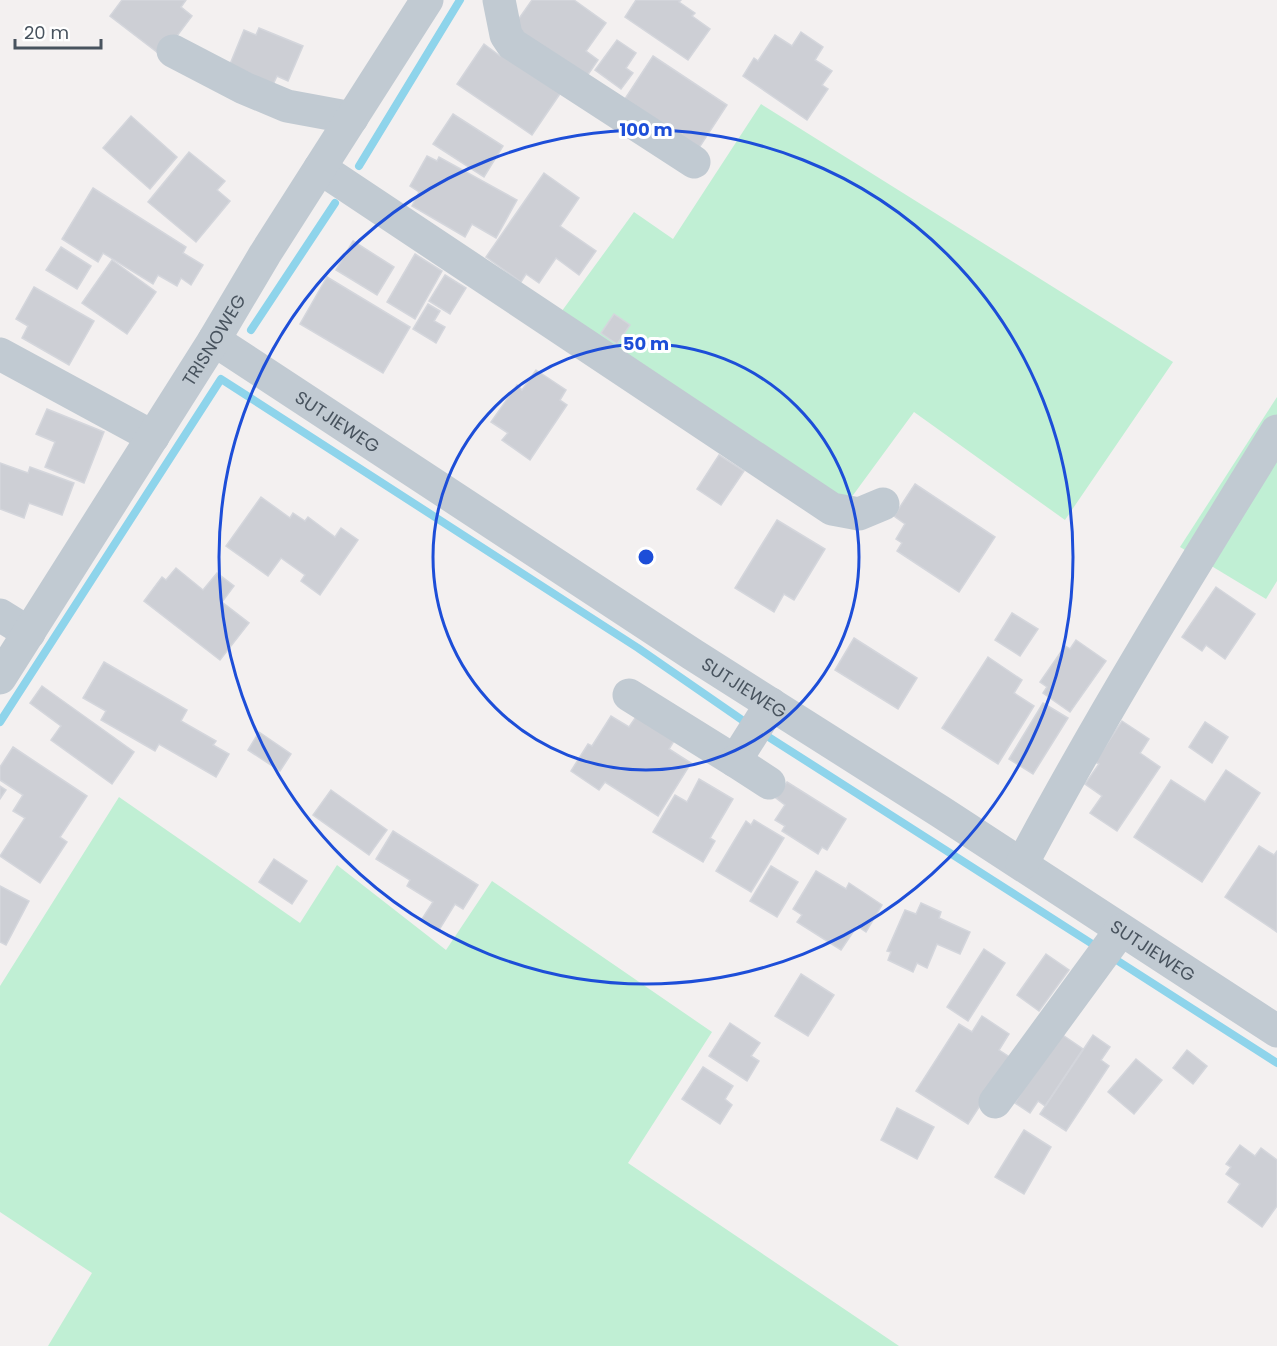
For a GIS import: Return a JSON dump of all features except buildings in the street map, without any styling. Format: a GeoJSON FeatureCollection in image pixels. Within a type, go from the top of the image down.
{"type":"FeatureCollection","features":[{"type":"Feature","properties":{"kind":"street","name":"TRISNOWEG"},"geometry":{"type":"LineString","coordinates":[[0,678],[427,0]]}},
{"type":"Feature","properties":{"kind":"street"},"geometry":{"type":"LineString","coordinates":[[500,0],[506,35],[512,44],[694,162]]}},
{"type":"Feature","properties":{"kind":"street"},"geometry":{"type":"LineString","coordinates":[[173,51],[276,102],[352,118]]}},
{"type":"Feature","properties":{"kind":"street"},"geometry":{"type":"LineString","coordinates":[[320,168],[832,509],[859,514],[883,504]]}},
{"type":"Feature","properties":{"kind":"street","name":"SUTJIEWEG"},"geometry":{"type":"LineString","coordinates":[[214,340],[771,705],[1022,864],[1277,1031]]}},
{"type":"Feature","properties":{"kind":"street"},"geometry":{"type":"LineString","coordinates":[[0,354],[153,437]]}},
{"type":"Feature","properties":{"kind":"street"},"geometry":{"type":"LineString","coordinates":[[1022,864],[1046,818],[1194,565],[1277,430]]}},
{"type":"Feature","properties":{"kind":"street"},"geometry":{"type":"LineString","coordinates":[[0,615],[29,633]]}},
{"type":"Feature","properties":{"kind":"street"},"geometry":{"type":"LineString","coordinates":[[629,695],[769,783]]}},
{"type":"Feature","properties":{"kind":"street"},"geometry":{"type":"LineString","coordinates":[[735,761],[771,705]]}},
{"type":"Feature","properties":{"kind":"street"},"geometry":{"type":"LineString","coordinates":[[995,1102],[1121,930]]}},
{"type":"Feature","properties":{"kind":"green space"},"geometry":{"type":"Polygon","coordinates":[[[761,104],[1173,362],[1065,520],[914,412],[848,502],[559,315],[634,212],[673,239],[761,104]]]}},
{"type":"Feature","properties":{"kind":"green space"},"geometry":{"type":"Polygon","coordinates":[[[1277,397],[1277,581],[1266,599],[1180,547],[1277,397]]]}},
{"type":"Feature","properties":{"kind":"green space"},"geometry":{"type":"Polygon","coordinates":[[[119,797],[300,923],[337,865],[446,950],[492,881],[712,1032],[628,1163],[899,1346],[48,1346],[92,1273],[0,1212],[0,986],[119,797]]]}},
{"type":"Feature","properties":{"kind":"waterway"},"geometry":{"type":"LineString","coordinates":[[359,166],[460,0]]}},
{"type":"Feature","properties":{"kind":"waterway"},"geometry":{"type":"LineString","coordinates":[[251,330],[335,203]]}},
{"type":"Feature","properties":{"kind":"waterway"},"geometry":{"type":"LineString","coordinates":[[0,722],[221,379],[638,648],[745,722]]}},
{"type":"Feature","properties":{"kind":"waterway"},"geometry":{"type":"LineString","coordinates":[[764,734],[1097,947]]}},
{"type":"Feature","properties":{"kind":"waterway"},"geometry":{"type":"LineString","coordinates":[[1118,961],[1277,1063]]}}]}
